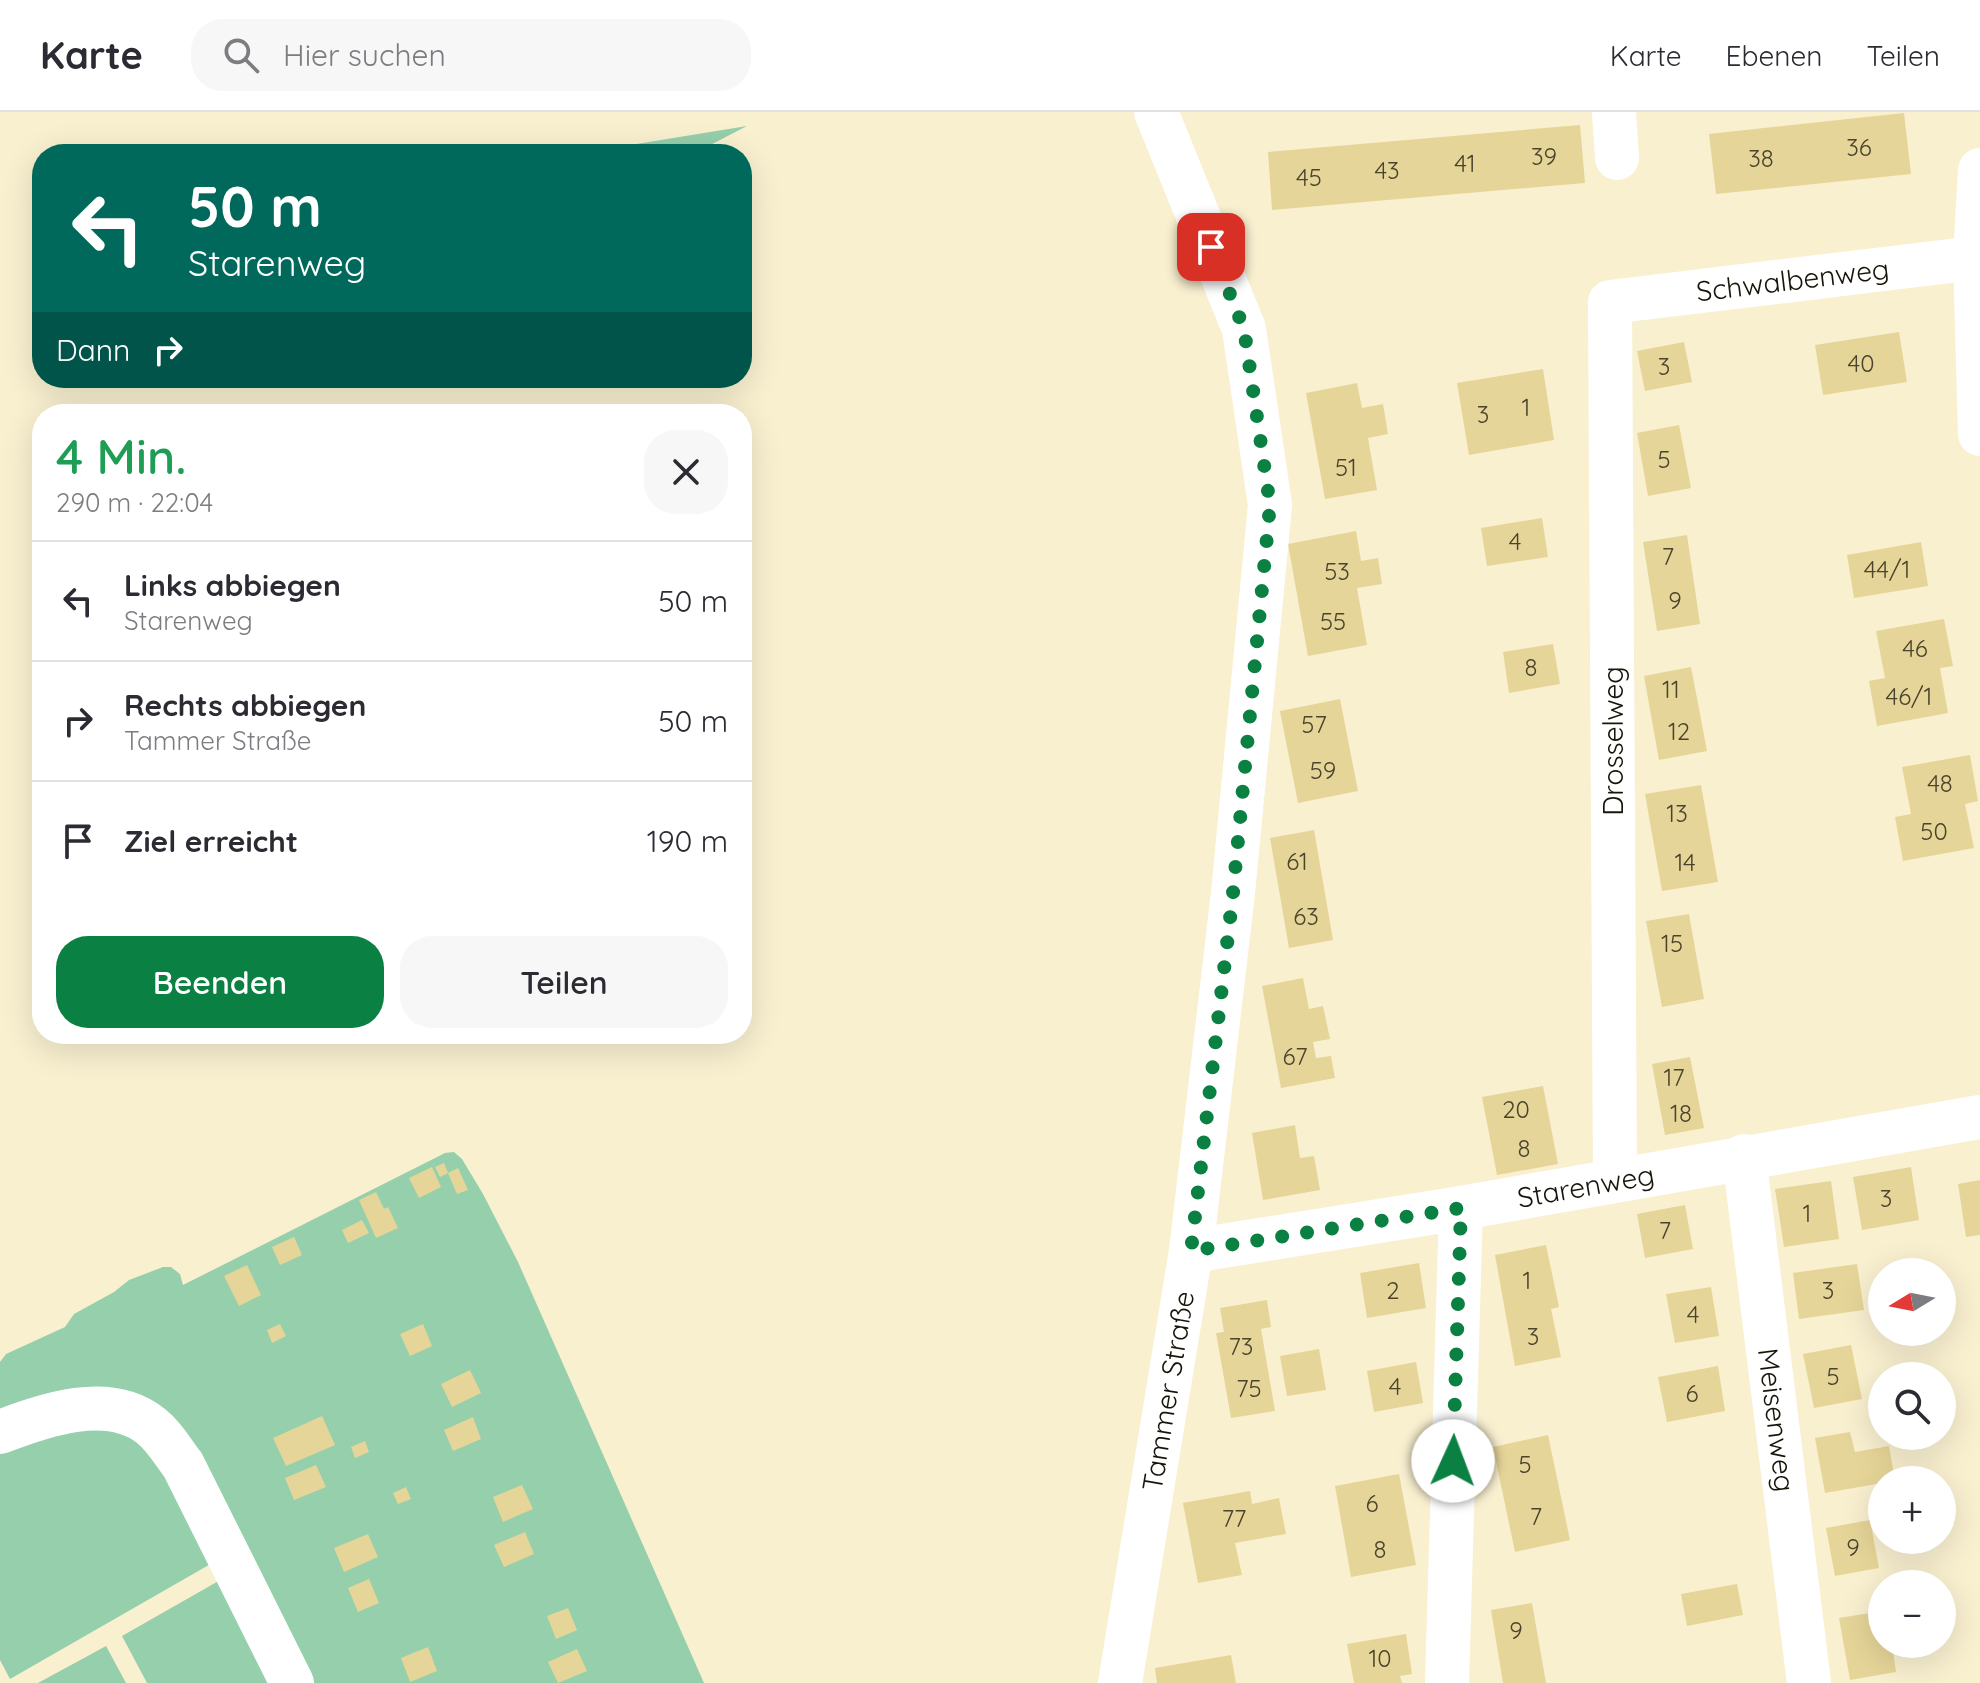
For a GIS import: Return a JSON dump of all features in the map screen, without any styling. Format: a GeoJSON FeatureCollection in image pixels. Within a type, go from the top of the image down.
{"type":"FeatureCollection","features":[{"type":"Feature","properties":{"kind":"street","name":"Tammer Straße"},"geometry":{"type":"LineString","coordinates":[[1120,1683],[1191,1251],[1233,893],[1270,505],[1244,329],[1156,112]]}},
{"type":"Feature","properties":{"kind":"street"},"geometry":{"type":"LineString","coordinates":[[1614,112],[1617,158]]}},
{"type":"Feature","properties":{"kind":"street"},"geometry":{"type":"LineString","coordinates":[[1980,170],[1975,258],[1980,434]]}},
{"type":"Feature","properties":{"kind":"street","name":"Schwalbenweg"},"geometry":{"type":"LineString","coordinates":[[1610,302],[1975,258]]}},
{"type":"Feature","properties":{"kind":"street","name":"Drosselweg"},"geometry":{"type":"LineString","coordinates":[[1610,302],[1615,1180]]}},
{"type":"Feature","properties":{"kind":"street","name":"Starenweg"},"geometry":{"type":"LineString","coordinates":[[1191,1251],[1461,1208],[1980,1117]]}},
{"type":"Feature","properties":{"kind":"street","name":"Meisenweg"},"geometry":{"type":"LineString","coordinates":[[1744,1156],[1809,1683]]}},
{"type":"Feature","properties":{"kind":"street"},"geometry":{"type":"LineString","coordinates":[[1447,1683],[1461,1208]]}},
{"type":"Feature","properties":{"kind":"street"},"geometry":{"type":"LineString","coordinates":[[0,1432],[39,1417],[92,1409],[135,1416],[150,1425],[183,1465],[292,1683]]}},
{"type":"Feature","properties":{"kind":"green space"},"geometry":{"type":"Polygon","coordinates":[[[747,126],[712,144],[636,144],[747,126]]]}},
{"type":"Feature","properties":{"kind":"green space"},"geometry":{"type":"Polygon","coordinates":[[[454,1152],[462,1159],[483,1194],[518,1262],[704,1683],[305,1683],[173,1420],[0,1417],[0,1362],[6,1354],[65,1327],[74,1314],[129,1280],[171,1267],[180,1274],[183,1285],[445,1153],[454,1152]]]}},
{"type":"Feature","properties":{"kind":"green space"},"geometry":{"type":"Polygon","coordinates":[[[107,1426],[144,1439],[221,1558],[10,1679],[0,1660],[0,1446],[107,1426]]]}},
{"type":"Feature","properties":{"kind":"green space"},"geometry":{"type":"Polygon","coordinates":[[[229,1575],[271,1683],[147,1683],[122,1636],[229,1575]]]}},
{"type":"Feature","properties":{"kind":"green space"},"geometry":{"type":"Polygon","coordinates":[[[106,1646],[126,1683],[38,1683],[106,1646]]]}},
{"type":"Feature","properties":{"kind":"building"},"geometry":{"type":"Polygon","coordinates":[[[1904,113],[1911,174],[1716,194],[1709,134],[1904,113]]]}},
{"type":"Feature","properties":{"kind":"building"},"geometry":{"type":"Polygon","coordinates":[[[1580,125],[1585,183],[1272,210],[1268,152],[1580,125]]]}},
{"type":"Feature","properties":{"kind":"building"},"geometry":{"type":"Polygon","coordinates":[[[1899,332],[1907,382],[1823,395],[1815,345],[1899,332]]]}},
{"type":"Feature","properties":{"kind":"building"},"geometry":{"type":"Polygon","coordinates":[[[1684,342],[1692,382],[1645,391],[1637,351],[1684,342]]]}},
{"type":"Feature","properties":{"kind":"building"},"geometry":{"type":"Polygon","coordinates":[[[1543,369],[1554,440],[1469,455],[1457,383],[1543,369]]]}},
{"type":"Feature","properties":{"kind":"building"},"geometry":{"type":"Polygon","coordinates":[[[1357,383],[1362,408],[1383,404],[1388,434],[1368,438],[1377,490],[1325,499],[1306,393],[1357,383]]]}},
{"type":"Feature","properties":{"kind":"building"},"geometry":{"type":"Polygon","coordinates":[[[1679,425],[1691,488],[1648,496],[1637,433],[1679,425]]]}},
{"type":"Feature","properties":{"kind":"building"},"geometry":{"type":"Polygon","coordinates":[[[1542,518],[1548,557],[1487,566],[1481,528],[1542,518]]]}},
{"type":"Feature","properties":{"kind":"building"},"geometry":{"type":"Polygon","coordinates":[[[1356,531],[1361,561],[1378,558],[1382,584],[1357,588],[1367,645],[1308,656],[1288,544],[1356,531]]]}},
{"type":"Feature","properties":{"kind":"building"},"geometry":{"type":"Polygon","coordinates":[[[1687,535],[1700,624],[1657,631],[1643,542],[1687,535]]]}},
{"type":"Feature","properties":{"kind":"building"},"geometry":{"type":"Polygon","coordinates":[[[1921,542],[1928,586],[1854,598],[1847,555],[1921,542]]]}},
{"type":"Feature","properties":{"kind":"building"},"geometry":{"type":"Polygon","coordinates":[[[1944,619],[1953,666],[1940,668],[1948,713],[1877,726],[1869,681],[1885,678],[1876,631],[1944,619]]]}},
{"type":"Feature","properties":{"kind":"building"},"geometry":{"type":"Polygon","coordinates":[[[1553,644],[1560,684],[1509,693],[1503,652],[1553,644]]]}},
{"type":"Feature","properties":{"kind":"building"},"geometry":{"type":"Polygon","coordinates":[[[1691,667],[1707,751],[1659,760],[1644,676],[1691,667]]]}},
{"type":"Feature","properties":{"kind":"building"},"geometry":{"type":"Polygon","coordinates":[[[1340,699],[1358,791],[1298,803],[1280,711],[1340,699]]]}},
{"type":"Feature","properties":{"kind":"building"},"geometry":{"type":"Polygon","coordinates":[[[1970,755],[1978,801],[1965,804],[1974,848],[1903,861],[1895,817],[1911,814],[1902,767],[1970,755]]]}},
{"type":"Feature","properties":{"kind":"building"},"geometry":{"type":"Polygon","coordinates":[[[1701,785],[1718,882],[1662,891],[1645,794],[1701,785]]]}},
{"type":"Feature","properties":{"kind":"building"},"geometry":{"type":"Polygon","coordinates":[[[1314,830],[1333,940],[1289,948],[1270,838],[1314,830]]]}},
{"type":"Feature","properties":{"kind":"building"},"geometry":{"type":"Polygon","coordinates":[[[1689,914],[1704,999],[1662,1007],[1646,921],[1689,914]]]}},
{"type":"Feature","properties":{"kind":"building"},"geometry":{"type":"Polygon","coordinates":[[[1303,978],[1309,1009],[1323,1006],[1330,1039],[1313,1042],[1316,1058],[1331,1056],[1335,1078],[1281,1088],[1262,986],[1303,978]]]}},
{"type":"Feature","properties":{"kind":"building"},"geometry":{"type":"Polygon","coordinates":[[[1690,1057],[1704,1128],[1665,1135],[1652,1064],[1690,1057]]]}},
{"type":"Feature","properties":{"kind":"building"},"geometry":{"type":"Polygon","coordinates":[[[1543,1086],[1558,1164],[1497,1175],[1482,1097],[1543,1086]]]}},
{"type":"Feature","properties":{"kind":"building"},"geometry":{"type":"Polygon","coordinates":[[[1295,1125],[1300,1158],[1314,1156],[1320,1190],[1263,1200],[1252,1133],[1295,1125]]]}},
{"type":"Feature","properties":{"kind":"building"},"geometry":{"type":"Polygon","coordinates":[[[444,1163],[448,1173],[440,1177],[435,1167],[444,1163]]]}},
{"type":"Feature","properties":{"kind":"building"},"geometry":{"type":"Polygon","coordinates":[[[432,1167],[441,1187],[419,1198],[409,1178],[432,1167]]]}},
{"type":"Feature","properties":{"kind":"building"},"geometry":{"type":"Polygon","coordinates":[[[1911,1167],[1919,1220],[1862,1230],[1853,1177],[1911,1167]]]}},
{"type":"Feature","properties":{"kind":"building"},"geometry":{"type":"Polygon","coordinates":[[[458,1168],[468,1190],[457,1194],[448,1173],[458,1168]]]}},
{"type":"Feature","properties":{"kind":"building"},"geometry":{"type":"Polygon","coordinates":[[[1980,1180],[1980,1235],[1966,1237],[1958,1184],[1980,1180]]]}},
{"type":"Feature","properties":{"kind":"building"},"geometry":{"type":"Polygon","coordinates":[[[1831,1181],[1839,1239],[1784,1247],[1775,1189],[1831,1181]]]}},
{"type":"Feature","properties":{"kind":"building"},"geometry":{"type":"Polygon","coordinates":[[[376,1192],[384,1209],[388,1207],[398,1228],[376,1238],[359,1200],[376,1192]]]}},
{"type":"Feature","properties":{"kind":"building"},"geometry":{"type":"Polygon","coordinates":[[[1685,1205],[1693,1249],[1645,1258],[1637,1214],[1685,1205]]]}},
{"type":"Feature","properties":{"kind":"building"},"geometry":{"type":"Polygon","coordinates":[[[362,1220],[369,1233],[348,1243],[342,1230],[362,1220]]]}},
{"type":"Feature","properties":{"kind":"building"},"geometry":{"type":"Polygon","coordinates":[[[294,1237],[302,1255],[280,1265],[272,1247],[294,1237]]]}},
{"type":"Feature","properties":{"kind":"building"},"geometry":{"type":"Polygon","coordinates":[[[1546,1245],[1559,1307],[1551,1309],[1561,1357],[1515,1366],[1495,1255],[1546,1245]]]}},
{"type":"Feature","properties":{"kind":"building"},"geometry":{"type":"Polygon","coordinates":[[[1419,1263],[1426,1308],[1367,1318],[1360,1273],[1419,1263]]]}},
{"type":"Feature","properties":{"kind":"building"},"geometry":{"type":"Polygon","coordinates":[[[1857,1264],[1864,1310],[1799,1319],[1793,1273],[1857,1264]]]}},
{"type":"Feature","properties":{"kind":"building"},"geometry":{"type":"Polygon","coordinates":[[[247,1265],[261,1295],[239,1306],[224,1276],[247,1265]]]}},
{"type":"Feature","properties":{"kind":"building"},"geometry":{"type":"Polygon","coordinates":[[[1711,1287],[1719,1336],[1675,1343],[1666,1294],[1711,1287]]]}},
{"type":"Feature","properties":{"kind":"building"},"geometry":{"type":"Polygon","coordinates":[[[1267,1300],[1271,1327],[1261,1329],[1275,1411],[1231,1418],[1216,1333],[1224,1332],[1220,1308],[1267,1300]]]}},
{"type":"Feature","properties":{"kind":"building"},"geometry":{"type":"Polygon","coordinates":[[[280,1324],[286,1336],[272,1343],[267,1330],[280,1324]]]}},
{"type":"Feature","properties":{"kind":"building"},"geometry":{"type":"Polygon","coordinates":[[[423,1324],[432,1346],[410,1356],[400,1334],[423,1324]]]}},
{"type":"Feature","properties":{"kind":"building"},"geometry":{"type":"Polygon","coordinates":[[[1851,1345],[1862,1399],[1814,1408],[1803,1354],[1851,1345]]]}},
{"type":"Feature","properties":{"kind":"building"},"geometry":{"type":"Polygon","coordinates":[[[1319,1349],[1326,1390],[1287,1396],[1280,1356],[1319,1349]]]}},
{"type":"Feature","properties":{"kind":"building"},"geometry":{"type":"Polygon","coordinates":[[[1416,1362],[1423,1403],[1374,1412],[1367,1371],[1416,1362]]]}},
{"type":"Feature","properties":{"kind":"building"},"geometry":{"type":"Polygon","coordinates":[[[1718,1366],[1725,1411],[1667,1422],[1658,1377],[1718,1366]]]}},
{"type":"Feature","properties":{"kind":"building"},"geometry":{"type":"Polygon","coordinates":[[[470,1370],[481,1393],[452,1407],[441,1384],[470,1370]]]}},
{"type":"Feature","properties":{"kind":"building"},"geometry":{"type":"Polygon","coordinates":[[[322,1416],[335,1445],[286,1466],[273,1438],[322,1416]]]}},
{"type":"Feature","properties":{"kind":"building"},"geometry":{"type":"Polygon","coordinates":[[[473,1417],[481,1439],[453,1451],[444,1430],[473,1417]]]}},
{"type":"Feature","properties":{"kind":"building"},"geometry":{"type":"Polygon","coordinates":[[[1850,1432],[1855,1452],[1890,1450],[1893,1466],[1868,1466],[1868,1485],[1825,1493],[1815,1438],[1850,1432]]]}},
{"type":"Feature","properties":{"kind":"building"},"geometry":{"type":"Polygon","coordinates":[[[1548,1435],[1570,1540],[1515,1552],[1493,1447],[1548,1435]]]}},
{"type":"Feature","properties":{"kind":"building"},"geometry":{"type":"Polygon","coordinates":[[[365,1441],[369,1452],[355,1458],[351,1447],[365,1441]]]}},
{"type":"Feature","properties":{"kind":"building"},"geometry":{"type":"Polygon","coordinates":[[[316,1465],[326,1487],[294,1500],[285,1478],[316,1465]]]}},
{"type":"Feature","properties":{"kind":"building"},"geometry":{"type":"Polygon","coordinates":[[[1399,1474],[1416,1565],[1351,1577],[1335,1486],[1399,1474]]]}},
{"type":"Feature","properties":{"kind":"building"},"geometry":{"type":"Polygon","coordinates":[[[522,1485],[533,1509],[503,1522],[493,1497],[522,1485]]]}},
{"type":"Feature","properties":{"kind":"building"},"geometry":{"type":"Polygon","coordinates":[[[406,1487],[411,1499],[398,1504],[393,1493],[406,1487]]]}},
{"type":"Feature","properties":{"kind":"building"},"geometry":{"type":"Polygon","coordinates":[[[1250,1491],[1252,1504],[1279,1498],[1286,1534],[1235,1543],[1242,1575],[1198,1583],[1183,1503],[1250,1491]]]}},
{"type":"Feature","properties":{"kind":"building"},"geometry":{"type":"Polygon","coordinates":[[[1868,1520],[1868,1554],[1876,1554],[1879,1568],[1835,1576],[1826,1528],[1868,1520]]]}},
{"type":"Feature","properties":{"kind":"building"},"geometry":{"type":"Polygon","coordinates":[[[525,1532],[534,1554],[504,1567],[494,1545],[525,1532]]]}},
{"type":"Feature","properties":{"kind":"building"},"geometry":{"type":"Polygon","coordinates":[[[368,1534],[378,1557],[344,1572],[334,1548],[368,1534]]]}},
{"type":"Feature","properties":{"kind":"building"},"geometry":{"type":"Polygon","coordinates":[[[369,1579],[379,1603],[358,1612],[348,1588],[369,1579]]]}},
{"type":"Feature","properties":{"kind":"building"},"geometry":{"type":"Polygon","coordinates":[[[1737,1584],[1743,1615],[1687,1626],[1681,1594],[1737,1584]]]}},
{"type":"Feature","properties":{"kind":"building"},"geometry":{"type":"Polygon","coordinates":[[[1532,1603],[1546,1683],[1503,1683],[1491,1610],[1532,1603]]]}},
{"type":"Feature","properties":{"kind":"building"},"geometry":{"type":"Polygon","coordinates":[[[568,1608],[577,1630],[556,1639],[547,1616],[568,1608]]]}},
{"type":"Feature","properties":{"kind":"building"},"geometry":{"type":"Polygon","coordinates":[[[1868,1613],[1868,1658],[1894,1658],[1896,1672],[1850,1680],[1839,1618],[1868,1613]]]}},
{"type":"Feature","properties":{"kind":"building"},"geometry":{"type":"Polygon","coordinates":[[[1406,1634],[1412,1674],[1400,1676],[1402,1683],[1354,1683],[1347,1644],[1406,1634]]]}},
{"type":"Feature","properties":{"kind":"building"},"geometry":{"type":"Polygon","coordinates":[[[428,1647],[437,1671],[410,1682],[401,1658],[428,1647]]]}},
{"type":"Feature","properties":{"kind":"building"},"geometry":{"type":"Polygon","coordinates":[[[577,1649],[587,1671],[558,1683],[548,1662],[577,1649]]]}},
{"type":"Feature","properties":{"kind":"building"},"geometry":{"type":"Polygon","coordinates":[[[1231,1655],[1236,1683],[1157,1683],[1155,1668],[1231,1655]]]}},
{"type":"Feature","properties":{"kind":"route"},"geometry":{"type":"LineString","coordinates":[[1211,247],[1244,329],[1270,505],[1233,893],[1191,1251],[1461,1208],[1453,1461]]}}]}
